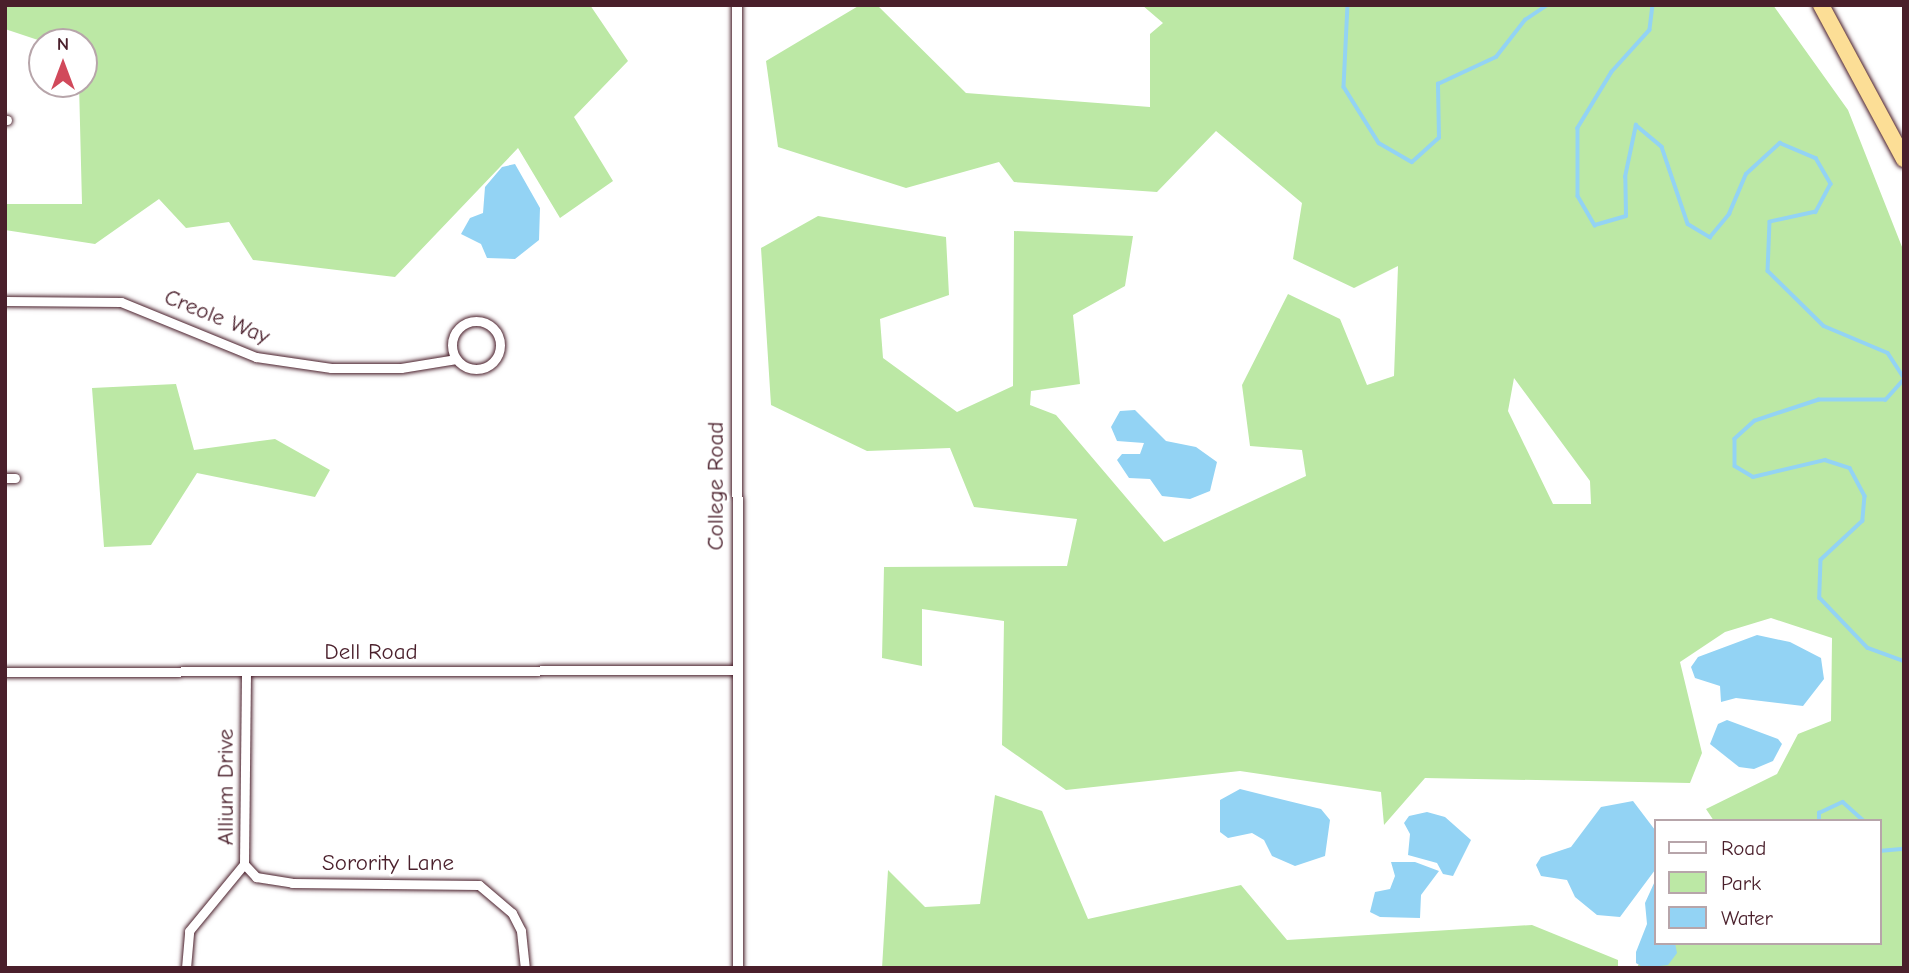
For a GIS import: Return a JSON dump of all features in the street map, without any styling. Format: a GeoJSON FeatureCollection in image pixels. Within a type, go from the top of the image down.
{"type":"FeatureCollection","features":[{"type":"Feature","properties":{"kind":"highway"},"geometry":{"type":"LineString","coordinates":[[1822,5],[1904,159]]}},
{"type":"Feature","properties":{"kind":"street","name":"College Road"},"geometry":{"type":"LineString","coordinates":[[737,5],[738,968]]}},
{"type":"Feature","properties":{"kind":"street","name":"Creole Way"},"geometry":{"type":"LineString","coordinates":[[5,301],[121,302],[256,356],[331,368],[401,368],[456,359],[469,368],[491,364],[500,342],[493,328],[479,321],[458,330],[452,344],[456,359]]}},
{"type":"Feature","properties":{"kind":"street","name":"Dell Road"},"geometry":{"type":"LineString","coordinates":[[5,672],[737,670]]}},
{"type":"Feature","properties":{"kind":"street","name":"Allium Drive"},"geometry":{"type":"LineString","coordinates":[[186,968],[188,931],[244,864],[246,671]]}},
{"type":"Feature","properties":{"kind":"street","name":"Sorority Lane"},"geometry":{"type":"LineString","coordinates":[[244,864],[256,877],[282,882],[479,885],[512,913],[522,931],[525,968]]}},
{"type":"Feature","properties":{"kind":"green space"},"geometry":{"type":"Polygon","coordinates":[[[5,5],[590,5],[628,61],[574,117],[613,181],[560,218],[518,148],[395,277],[253,260],[229,222],[186,228],[159,199],[95,244],[5,230],[5,204],[82,204],[79,98],[98,98],[98,28],[28,28],[28,37],[5,29],[5,5]]]}},
{"type":"Feature","properties":{"kind":"green space"},"geometry":{"type":"Polygon","coordinates":[[[860,5],[877,5],[966,93],[1150,107],[1150,34],[1163,23],[1142,5],[1773,5],[1848,110],[1904,252],[1904,968],[1636,968],[1654,945],[1881,945],[1881,819],[1713,819],[1706,809],[1777,774],[1798,734],[1831,721],[1832,638],[1771,618],[1725,632],[1680,662],[1702,753],[1690,783],[1425,778],[1384,825],[1381,792],[1240,771],[1066,790],[1002,745],[1004,621],[922,609],[922,666],[882,658],[884,567],[1067,566],[1077,519],[974,507],[950,448],[867,451],[771,405],[761,248],[818,216],[946,237],[949,295],[880,319],[883,358],[957,412],[1013,386],[1014,231],[1133,236],[1125,286],[1073,315],[1080,384],[1031,391],[1030,405],[1056,415],[1164,542],[1306,476],[1302,450],[1250,446],[1242,385],[1288,294],[1340,319],[1367,385],[1394,376],[1398,266],[1354,288],[1293,259],[1302,203],[1216,131],[1157,192],[1014,182],[999,162],[906,188],[778,147],[766,61],[860,5]],[[1514,378],[1508,411],[1553,504],[1591,504],[1590,481],[1514,378]]]}},
{"type":"Feature","properties":{"kind":"green space"},"geometry":{"type":"Polygon","coordinates":[[[176,384],[194,450],[275,439],[330,470],[315,497],[197,473],[151,545],[104,547],[92,388],[176,384]]]}},
{"type":"Feature","properties":{"kind":"green space"},"geometry":{"type":"Polygon","coordinates":[[[995,795],[1042,811],[1088,919],[1241,885],[1287,940],[1532,925],[1618,960],[1618,968],[882,968],[888,870],[925,907],[980,904],[995,795]]]}},
{"type":"Feature","properties":{"kind":"water"},"geometry":{"type":"Polygon","coordinates":[[[515,164],[540,208],[539,240],[515,259],[487,258],[481,244],[461,234],[470,218],[483,213],[485,187],[502,167],[515,164]]]}},
{"type":"Feature","properties":{"kind":"water"},"geometry":{"type":"Polygon","coordinates":[[[1135,410],[1166,441],[1196,447],[1217,462],[1210,491],[1190,499],[1162,496],[1150,479],[1129,478],[1117,460],[1122,454],[1140,454],[1144,443],[1117,441],[1111,427],[1120,411],[1135,410]]]}},
{"type":"Feature","properties":{"kind":"water"},"geometry":{"type":"Polygon","coordinates":[[[1757,635],[1790,642],[1821,658],[1824,679],[1803,706],[1736,698],[1721,702],[1720,686],[1695,678],[1691,667],[1698,657],[1757,635]]]}},
{"type":"Feature","properties":{"kind":"water"},"geometry":{"type":"Polygon","coordinates":[[[1727,720],[1778,739],[1782,744],[1773,761],[1754,769],[1739,767],[1710,744],[1718,724],[1727,720]]]}},
{"type":"Feature","properties":{"kind":"water"},"geometry":{"type":"Polygon","coordinates":[[[1240,789],[1321,809],[1330,820],[1325,856],[1295,866],[1272,856],[1264,840],[1252,833],[1228,838],[1220,832],[1220,800],[1240,789]]]}},
{"type":"Feature","properties":{"kind":"water"},"geometry":{"type":"Polygon","coordinates":[[[1633,801],[1654,829],[1654,871],[1620,917],[1597,915],[1575,897],[1567,880],[1541,876],[1536,865],[1541,857],[1571,847],[1601,807],[1633,801]]]}},
{"type":"Feature","properties":{"kind":"water"},"geometry":{"type":"Polygon","coordinates":[[[1427,812],[1445,817],[1471,840],[1453,876],[1443,874],[1437,863],[1408,855],[1410,834],[1404,823],[1409,816],[1427,812]]]}},
{"type":"Feature","properties":{"kind":"water"},"geometry":{"type":"Polygon","coordinates":[[[1391,862],[1415,862],[1439,871],[1421,895],[1420,918],[1380,917],[1370,912],[1375,892],[1390,889],[1395,876],[1391,862]]]}},
{"type":"Feature","properties":{"kind":"water"},"geometry":{"type":"Polygon","coordinates":[[[1654,883],[1654,945],[1675,945],[1677,953],[1668,965],[1644,968],[1636,963],[1636,952],[1647,924],[1645,903],[1654,883]]]}},
{"type":"Feature","properties":{"kind":"waterway"},"geometry":{"type":"LineString","coordinates":[[1348,5],[1344,87],[1379,143],[1412,162],[1439,138],[1438,84],[1496,57],[1525,20],[1547,5]]}},
{"type":"Feature","properties":{"kind":"waterway"},"geometry":{"type":"LineString","coordinates":[[1653,5],[1650,30],[1612,72],[1578,128],[1578,196],[1595,225],[1626,216],[1625,177],[1636,125],[1662,147],[1688,224],[1710,237],[1729,214],[1746,174],[1780,143],[1816,158],[1831,184],[1816,212],[1770,222],[1768,271],[1824,326],[1888,353],[1904,378]]}},
{"type":"Feature","properties":{"kind":"waterway"},"geometry":{"type":"LineString","coordinates":[[1904,380],[1886,400],[1819,400],[1755,421],[1735,439],[1735,466],[1753,477],[1825,460],[1850,468],[1865,496],[1863,521],[1821,560],[1820,598],[1868,648],[1904,661]]}},
{"type":"Feature","properties":{"kind":"waterway"},"geometry":{"type":"LineString","coordinates":[[1819,819],[1819,813],[1843,802],[1862,819]]}},
{"type":"Feature","properties":{"kind":"waterway"},"geometry":{"type":"LineString","coordinates":[[1881,851],[1904,849]]}}]}
